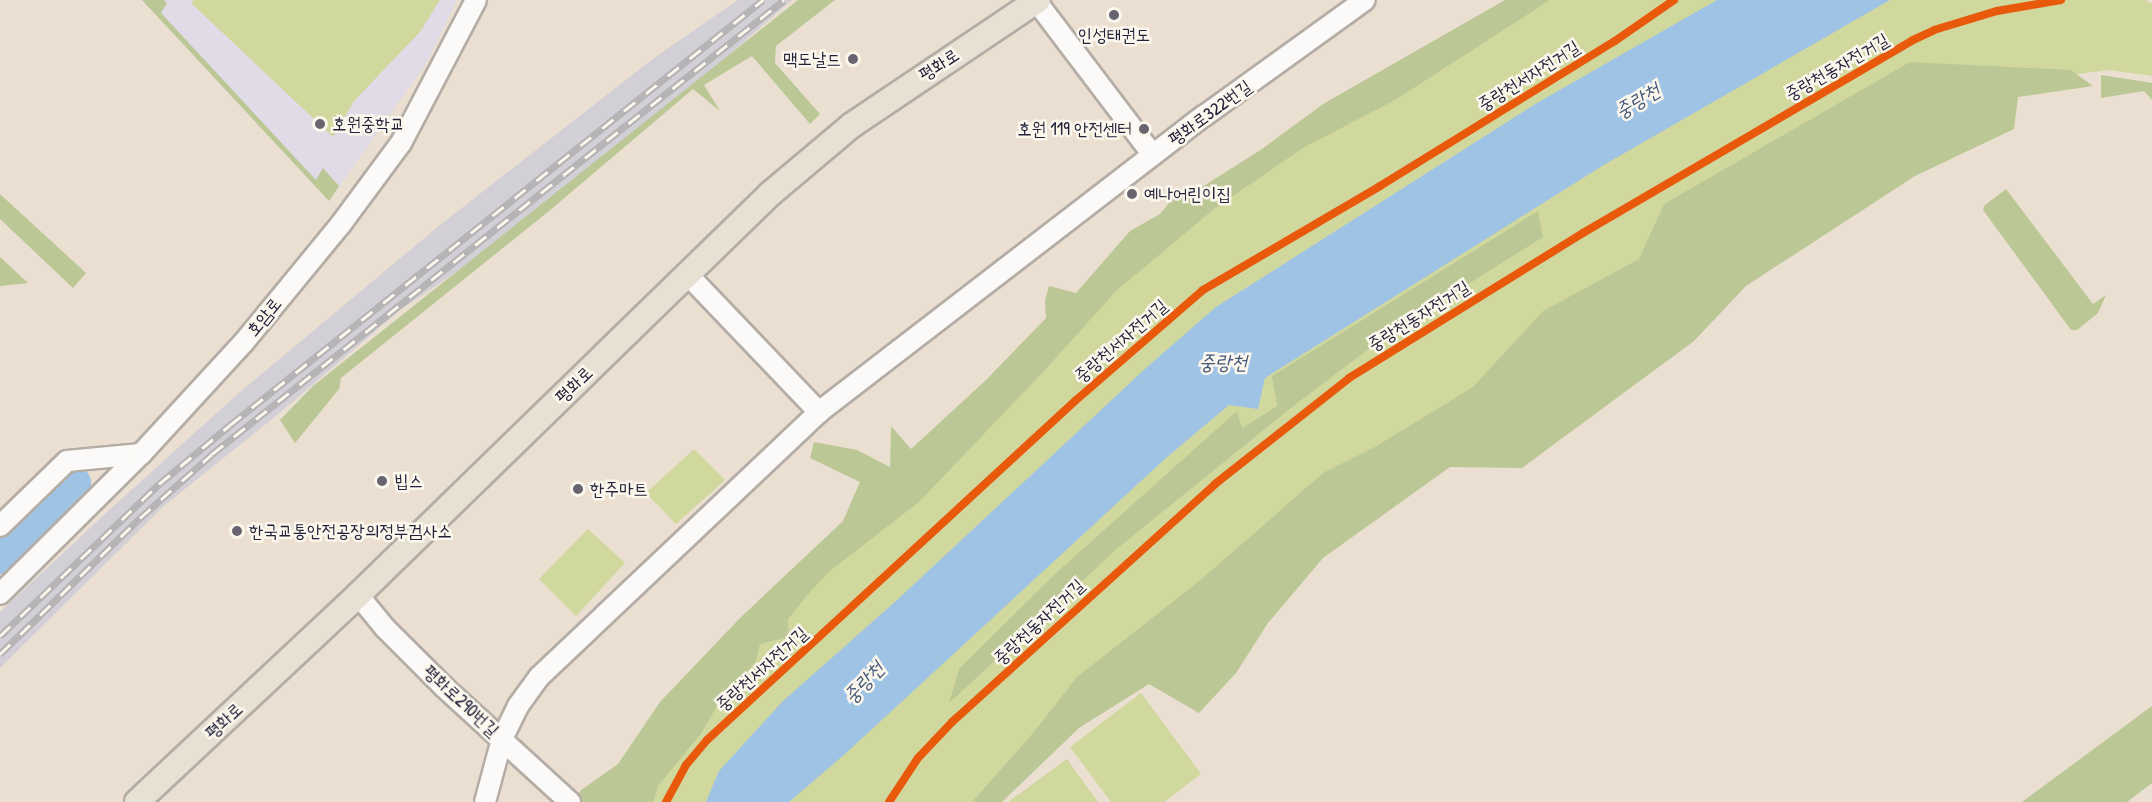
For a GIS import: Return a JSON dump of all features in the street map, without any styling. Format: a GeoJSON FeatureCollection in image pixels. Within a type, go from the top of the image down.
{"type":"FeatureCollection","features":[{"type":"Feature","properties":{"kind":"main road","name":"평화로"},"geometry":{"type":"LineString","coordinates":[[137,802],[358,595],[770,194],[852,125],[1037,1]]}},
{"type":"Feature","properties":{"kind":"street","name":"호암로"},"geometry":{"type":"LineString","coordinates":[[0,594],[141,454],[213,373],[244,342],[347,215],[401,143],[476,0]]}},
{"type":"Feature","properties":{"kind":"street","name":"평화로322번길"},"geometry":{"type":"LineString","coordinates":[[1037,1],[1153,155],[1365,0]]}},
{"type":"Feature","properties":{"kind":"street"},"geometry":{"type":"LineString","coordinates":[[485,802],[502,739],[518,706],[539,677],[819,412],[1153,155]]}},
{"type":"Feature","properties":{"kind":"street"},"geometry":{"type":"LineString","coordinates":[[688,275],[819,412]]}},
{"type":"Feature","properties":{"kind":"street"},"geometry":{"type":"LineString","coordinates":[[0,526],[67,461],[141,454]]}},
{"type":"Feature","properties":{"kind":"street","name":"평화로290번길"},"geometry":{"type":"LineString","coordinates":[[358,595],[385,628],[436,678],[570,802]]}},
{"type":"Feature","properties":{"kind":"shaded area","name":"호원중학교"},"geometry":{"type":"Polygon","coordinates":[[[142,0],[457,0],[427,62],[329,201],[142,0]]]}},
{"type":"Feature","properties":{"kind":"shaded area"},"geometry":{"type":"Polygon","coordinates":[[[738,0],[792,0],[630,141],[502,241],[400,310],[277,415],[165,505],[0,668],[0,612],[106,513],[241,391],[440,225],[654,58],[738,0]]]}},
{"type":"Feature","properties":{"kind":"green space"},"geometry":{"type":"Polygon","coordinates":[[[142,0],[164,0],[167,3],[161,13],[316,180],[323,168],[339,186],[329,201],[142,0]]]}},
{"type":"Feature","properties":{"kind":"green space"},"geometry":{"type":"Polygon","coordinates":[[[194,0],[440,0],[420,32],[354,101],[333,137],[191,3],[194,0]]]}},
{"type":"Feature","properties":{"kind":"green space"},"geometry":{"type":"Polygon","coordinates":[[[798,0],[835,0],[776,46],[775,63],[820,114],[810,124],[752,56],[704,85],[720,111],[693,89],[549,211],[341,378],[339,389],[295,443],[280,420],[313,386],[798,0]]]}},
{"type":"Feature","properties":{"kind":"green space"},"geometry":{"type":"Polygon","coordinates":[[[1505,0],[1550,0],[1395,100],[1303,148],[1214,209],[1116,291],[1045,370],[919,502],[831,570],[810,592],[788,619],[789,637],[760,644],[756,661],[746,674],[727,689],[700,735],[658,786],[653,802],[573,802],[581,790],[618,764],[660,702],[740,618],[843,521],[860,482],[810,458],[814,442],[857,450],[890,467],[891,426],[911,449],[986,380],[1046,318],[1045,300],[1049,286],[1076,293],[1130,231],[1160,214],[1174,197],[1191,194],[1262,149],[1323,104],[1505,0]]]}},
{"type":"Feature","properties":{"kind":"green space"},"geometry":{"type":"Polygon","coordinates":[[[1531,0],[2147,0],[2148,3],[2152,3],[2152,76],[2109,70],[1974,87],[1524,370],[1023,773],[1003,802],[598,802],[1172,222],[1531,0]]]}},
{"type":"Feature","properties":{"kind":"green space"},"geometry":{"type":"Polygon","coordinates":[[[1910,62],[2071,70],[2093,86],[2018,97],[2014,129],[1915,176],[1746,286],[1694,341],[1522,468],[1450,467],[1323,558],[1268,623],[1236,673],[1199,713],[1149,684],[1079,728],[1002,802],[972,802],[1033,733],[1077,677],[1203,578],[1323,473],[1375,447],[1473,387],[1543,311],[1639,259],[1664,204],[1910,62]]]}},
{"type":"Feature","properties":{"kind":"green space"},"geometry":{"type":"Polygon","coordinates":[[[2101,75],[2152,83],[2152,100],[2144,91],[2101,98],[2101,75]]]}},
{"type":"Feature","properties":{"kind":"green space"},"geometry":{"type":"Polygon","coordinates":[[[2006,189],[2093,304],[2106,295],[2098,313],[2077,330],[2071,330],[1983,210],[1984,206],[2006,189]]]}},
{"type":"Feature","properties":{"kind":"green space"},"geometry":{"type":"Polygon","coordinates":[[[0,194],[86,273],[73,288],[0,219],[0,194]]]}},
{"type":"Feature","properties":{"kind":"green space"},"geometry":{"type":"Polygon","coordinates":[[[1538,211],[1543,237],[1386,336],[1292,407],[1119,547],[949,703],[959,669],[1055,574],[1237,411],[1242,428],[1277,406],[1272,376],[1538,211]]]}},
{"type":"Feature","properties":{"kind":"green space"},"geometry":{"type":"Polygon","coordinates":[[[0,257],[28,283],[0,286],[0,257]]]}},
{"type":"Feature","properties":{"kind":"green space"},"geometry":{"type":"Polygon","coordinates":[[[694,449],[725,480],[676,524],[646,493],[694,449]]]}},
{"type":"Feature","properties":{"kind":"green space"},"geometry":{"type":"Polygon","coordinates":[[[588,529],[625,563],[576,616],[539,579],[588,529]]]}},
{"type":"Feature","properties":{"kind":"green space"},"geometry":{"type":"Polygon","coordinates":[[[1141,693],[1201,774],[1164,802],[1111,802],[1070,747],[1141,693]]]}},
{"type":"Feature","properties":{"kind":"green space"},"geometry":{"type":"Polygon","coordinates":[[[2152,706],[2152,783],[2127,802],[2022,802],[2152,706]]]}},
{"type":"Feature","properties":{"kind":"green space"},"geometry":{"type":"Polygon","coordinates":[[[1067,759],[1098,802],[1008,802],[1067,759]]]}},
{"type":"Feature","properties":{"kind":"water","name":"중랑천"},"geometry":{"type":"Polygon","coordinates":[[[1717,0],[1890,0],[1602,166],[1265,378],[1258,409],[1229,405],[1166,458],[845,754],[789,802],[706,802],[719,771],[783,701],[896,601],[1146,368],[1216,307],[1537,103],[1717,0]]]}},
{"type":"Feature","properties":{"kind":"waterway"},"geometry":{"type":"LineString","coordinates":[[0,557],[74,483]]}},
{"type":"Feature","properties":{"kind":"railway"},"geometry":{"type":"LineString","coordinates":[[0,636],[159,484],[763,0]]}},
{"type":"Feature","properties":{"kind":"railway"},"geometry":{"type":"LineString","coordinates":[[0,654],[140,518],[212,454],[784,0]]}},
{"type":"Feature","properties":{"kind":"cycle path","name":"중랑천서자전거길"},"geometry":{"type":"LineString","coordinates":[[666,802],[686,765],[707,740],[1075,401],[1203,290],[1380,186],[1615,41],[1674,0]]}},
{"type":"Feature","properties":{"kind":"cycle path","name":"중랑천동자전거길"},"geometry":{"type":"LineString","coordinates":[[889,802],[918,758],[952,722],[1215,484],[1349,378],[1583,233],[1913,40],[1934,30],[1997,11],[2061,0]]}},
{"type":"Feature","properties":{"kind":"place","name":"인성태권도"},"geometry":{"type":"Point","coordinates":[1114,15]}},
{"type":"Feature","properties":{"kind":"place","name":"맥도날드"},"geometry":{"type":"Point","coordinates":[853,59]}},
{"type":"Feature","properties":{"kind":"place","name":"호원중학교"},"geometry":{"type":"Point","coordinates":[320,124]}},
{"type":"Feature","properties":{"kind":"place","name":"호원 119 안전센터"},"geometry":{"type":"Point","coordinates":[1144,129]}},
{"type":"Feature","properties":{"kind":"place","name":"예나어린이집"},"geometry":{"type":"Point","coordinates":[1132,194]}},
{"type":"Feature","properties":{"kind":"place","name":"빕스"},"geometry":{"type":"Point","coordinates":[382,481]}},
{"type":"Feature","properties":{"kind":"place","name":"한주마트"},"geometry":{"type":"Point","coordinates":[578,489]}},
{"type":"Feature","properties":{"kind":"place","name":"한국교통안전공장의정부검사소"},"geometry":{"type":"Point","coordinates":[237,531]}}]}
